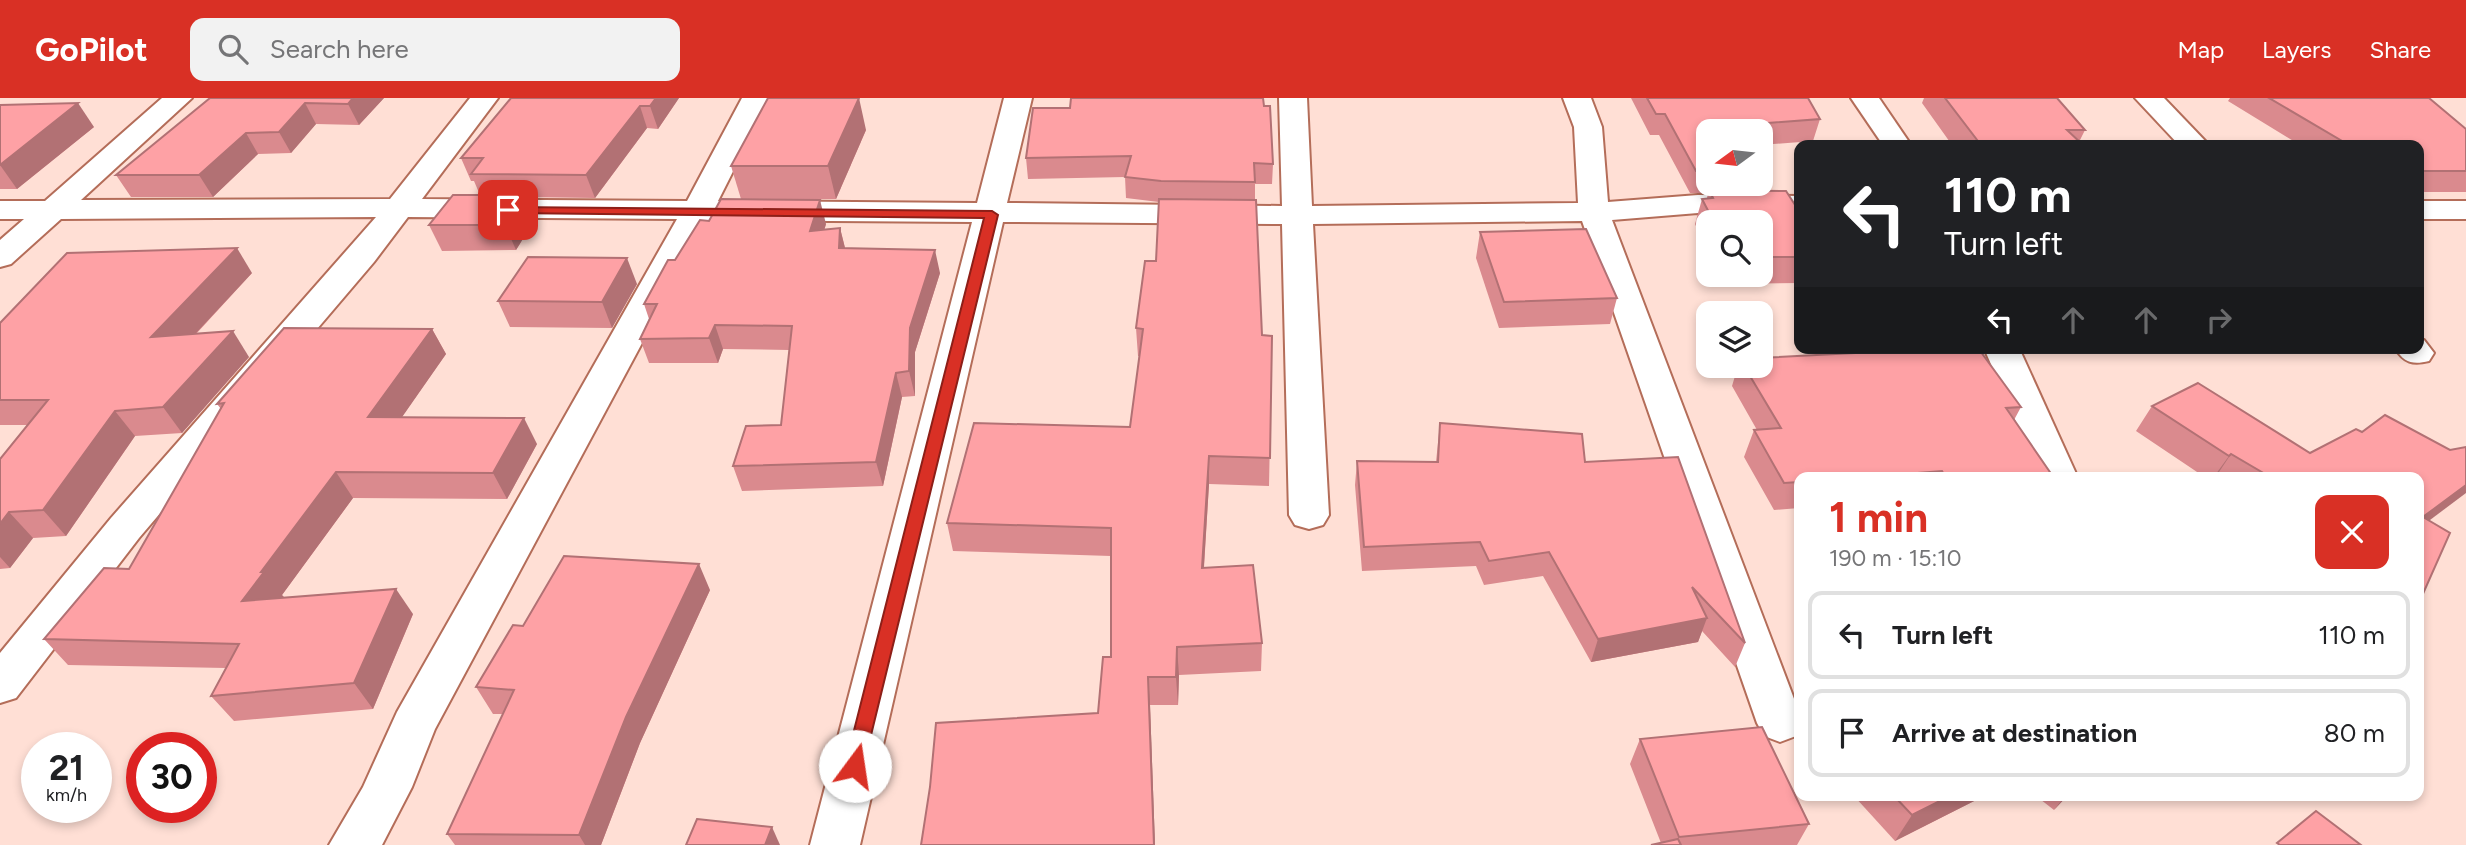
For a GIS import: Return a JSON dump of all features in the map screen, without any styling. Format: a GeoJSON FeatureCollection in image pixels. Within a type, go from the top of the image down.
{"type":"FeatureCollection","features":[{"type":"Feature","properties":{"kind":"street"},"geometry":{"type":"LineString","coordinates":[[0,257],[178,98]]}},
{"type":"Feature","properties":{"kind":"street"},"geometry":{"type":"LineString","coordinates":[[0,685],[125,528],[400,208],[484,98]]}},
{"type":"Feature","properties":{"kind":"street"},"geometry":{"type":"LineString","coordinates":[[355,845],[369,825],[392,778],[413,726],[697,212],[756,98]]}},
{"type":"Feature","properties":{"kind":"street"},"geometry":{"type":"LineString","coordinates":[[835,845],[992,215],[1018,98]]}},
{"type":"Feature","properties":{"kind":"street"},"geometry":{"type":"LineString","coordinates":[[1293,98],[1309,514]]}},
{"type":"Feature","properties":{"kind":"street"},"geometry":{"type":"LineString","coordinates":[[1577,98],[1588,127],[1594,212],[1780,723]]}},
{"type":"Feature","properties":{"kind":"street"},"geometry":{"type":"LineString","coordinates":[[1865,98],[1894,140]]}},
{"type":"Feature","properties":{"kind":"street"},"geometry":{"type":"LineString","coordinates":[[2149,98],[2190,140]]}},
{"type":"Feature","properties":{"kind":"street"},"geometry":{"type":"LineString","coordinates":[[0,210],[400,208],[992,215],[1299,215],[1594,212],[1698,204],[1794,205]]}},
{"type":"Feature","properties":{"kind":"street"},"geometry":{"type":"LineString","coordinates":[[2424,210],[2466,210]]}},
{"type":"Feature","properties":{"kind":"street"},"geometry":{"type":"LineString","coordinates":[[2004,354],[2056,472]]}},
{"type":"Feature","properties":{"kind":"building"},"geometry":{"type":"Polygon","coordinates":[[[210,98],[353,98],[348,104],[305,103],[279,132],[246,133],[199,175],[116,175],[210,98]]]}},
{"type":"Feature","properties":{"kind":"building"},"geometry":{"type":"Polygon","coordinates":[[[511,98],[656,98],[650,106],[640,106],[586,175],[471,174],[483,158],[461,158],[511,98]]]}},
{"type":"Feature","properties":{"kind":"building"},"geometry":{"type":"Polygon","coordinates":[[[768,98],[859,98],[828,166],[731,166],[768,98]]]}},
{"type":"Feature","properties":{"kind":"building"},"geometry":{"type":"Polygon","coordinates":[[[1071,98],[1263,98],[1264,106],[1270,106],[1273,164],[1254,163],[1255,182],[1161,181],[1125,177],[1131,156],[1026,158],[1033,108],[1070,108],[1071,98]]]}},
{"type":"Feature","properties":{"kind":"building"},"geometry":{"type":"Polygon","coordinates":[[[1647,98],[1808,98],[1820,119],[1773,123],[1773,119],[1696,119],[1696,171],[1665,114],[1656,114],[1647,98]]]}},
{"type":"Feature","properties":{"kind":"building"},"geometry":{"type":"Polygon","coordinates":[[[1945,98],[2057,98],[2085,130],[2067,130],[2078,140],[1977,140],[1945,98]]]}},
{"type":"Feature","properties":{"kind":"building"},"geometry":{"type":"Polygon","coordinates":[[[2269,98],[2429,98],[2466,129],[2466,171],[2424,171],[2424,140],[2340,140],[2269,98]]]}},
{"type":"Feature","properties":{"kind":"building"},"geometry":{"type":"Polygon","coordinates":[[[78,103],[0,165],[0,105],[78,103]]]}},
{"type":"Feature","properties":{"kind":"building"},"geometry":{"type":"Polygon","coordinates":[[[1773,191],[1786,191],[1794,203],[1794,257],[1773,257],[1773,210],[1708,210],[1702,199],[1713,198],[1712,196],[1773,196],[1773,191]]]}},
{"type":"Feature","properties":{"kind":"building"},"geometry":{"type":"Polygon","coordinates":[[[453,195],[523,195],[505,225],[429,225],[453,195]]]}},
{"type":"Feature","properties":{"kind":"building"},"geometry":{"type":"Polygon","coordinates":[[[721,199],[820,200],[810,231],[840,228],[839,248],[935,250],[910,328],[909,371],[896,373],[876,462],[733,466],[746,426],[781,425],[792,326],[715,325],[709,338],[640,339],[657,304],[644,304],[668,260],[675,260],[700,220],[709,221],[721,199]]]}},
{"type":"Feature","properties":{"kind":"building"},"geometry":{"type":"Polygon","coordinates":[[[1159,199],[1256,200],[1262,335],[1272,336],[1270,458],[1209,456],[1202,568],[1253,565],[1262,643],[1177,647],[1176,677],[1148,677],[1154,845],[921,845],[936,723],[1098,713],[1103,657],[1111,657],[1111,528],[947,523],[974,423],[1130,427],[1143,329],[1136,328],[1145,261],[1156,261],[1159,199]]]}},
{"type":"Feature","properties":{"kind":"building"},"geometry":{"type":"Polygon","coordinates":[[[1586,229],[1617,298],[1504,302],[1480,232],[1586,229]]]}},
{"type":"Feature","properties":{"kind":"building"},"geometry":{"type":"Polygon","coordinates":[[[237,248],[151,337],[233,331],[163,407],[115,411],[43,510],[9,512],[0,524],[0,459],[48,400],[0,400],[0,323],[67,253],[237,248]]]}},
{"type":"Feature","properties":{"kind":"building"},"geometry":{"type":"Polygon","coordinates":[[[528,257],[627,258],[602,302],[498,301],[528,257]]]}},
{"type":"Feature","properties":{"kind":"building"},"geometry":{"type":"Polygon","coordinates":[[[284,328],[432,329],[368,417],[524,418],[493,473],[336,472],[242,601],[396,589],[354,683],[211,696],[239,644],[44,639],[104,568],[129,569],[224,403],[217,404],[284,328]]]}},
{"type":"Feature","properties":{"kind":"building"},"geometry":{"type":"Polygon","coordinates":[[[1836,354],[1982,354],[2021,407],[2006,408],[2050,472],[1794,472],[1794,482],[1784,483],[1754,430],[1781,428],[1751,378],[1773,378],[1773,357],[1836,354]]]}},
{"type":"Feature","properties":{"kind":"building"},"geometry":{"type":"Polygon","coordinates":[[[2198,383],[2310,453],[2356,429],[2362,432],[2385,415],[2450,450],[2466,447],[2466,485],[2424,516],[2424,472],[2262,472],[2231,454],[2229,456],[2152,406],[2198,383]]]}},
{"type":"Feature","properties":{"kind":"building"},"geometry":{"type":"Polygon","coordinates":[[[1440,423],[1582,434],[1585,462],[1678,457],[1745,643],[1692,587],[1707,618],[1598,639],[1549,552],[1489,561],[1480,542],[1364,547],[1357,461],[1438,462],[1440,423]]]}},
{"type":"Feature","properties":{"kind":"building"},"geometry":{"type":"Polygon","coordinates":[[[2424,518],[2450,533],[2424,592],[2424,518]]]}},
{"type":"Feature","properties":{"kind":"building"},"geometry":{"type":"Polygon","coordinates":[[[564,556],[699,564],[626,717],[579,835],[447,834],[514,690],[476,687],[513,625],[523,626],[564,556]]]}},
{"type":"Feature","properties":{"kind":"building"},"geometry":{"type":"Polygon","coordinates":[[[1762,727],[1794,793],[1794,801],[1798,801],[1809,824],[1679,837],[1640,739],[1762,727]]]}},
{"type":"Feature","properties":{"kind":"building"},"geometry":{"type":"Polygon","coordinates":[[[1899,801],[1940,801],[1912,815],[1899,801]]]}},
{"type":"Feature","properties":{"kind":"building"},"geometry":{"type":"Polygon","coordinates":[[[2316,811],[2361,845],[2277,843],[2316,811]]]}},
{"type":"Feature","properties":{"kind":"building"},"geometry":{"type":"Polygon","coordinates":[[[697,819],[772,827],[765,845],[686,845],[697,819]]]}},
{"type":"Feature","properties":{"kind":"building"},"geometry":{"type":"Polygon","coordinates":[[[1678,839],[1681,845],[1651,845],[1678,839]]]}},
{"type":"Feature","properties":{"kind":"route"},"geometry":{"type":"LineString","coordinates":[[508,210],[992,215],[855,766]]}}]}
